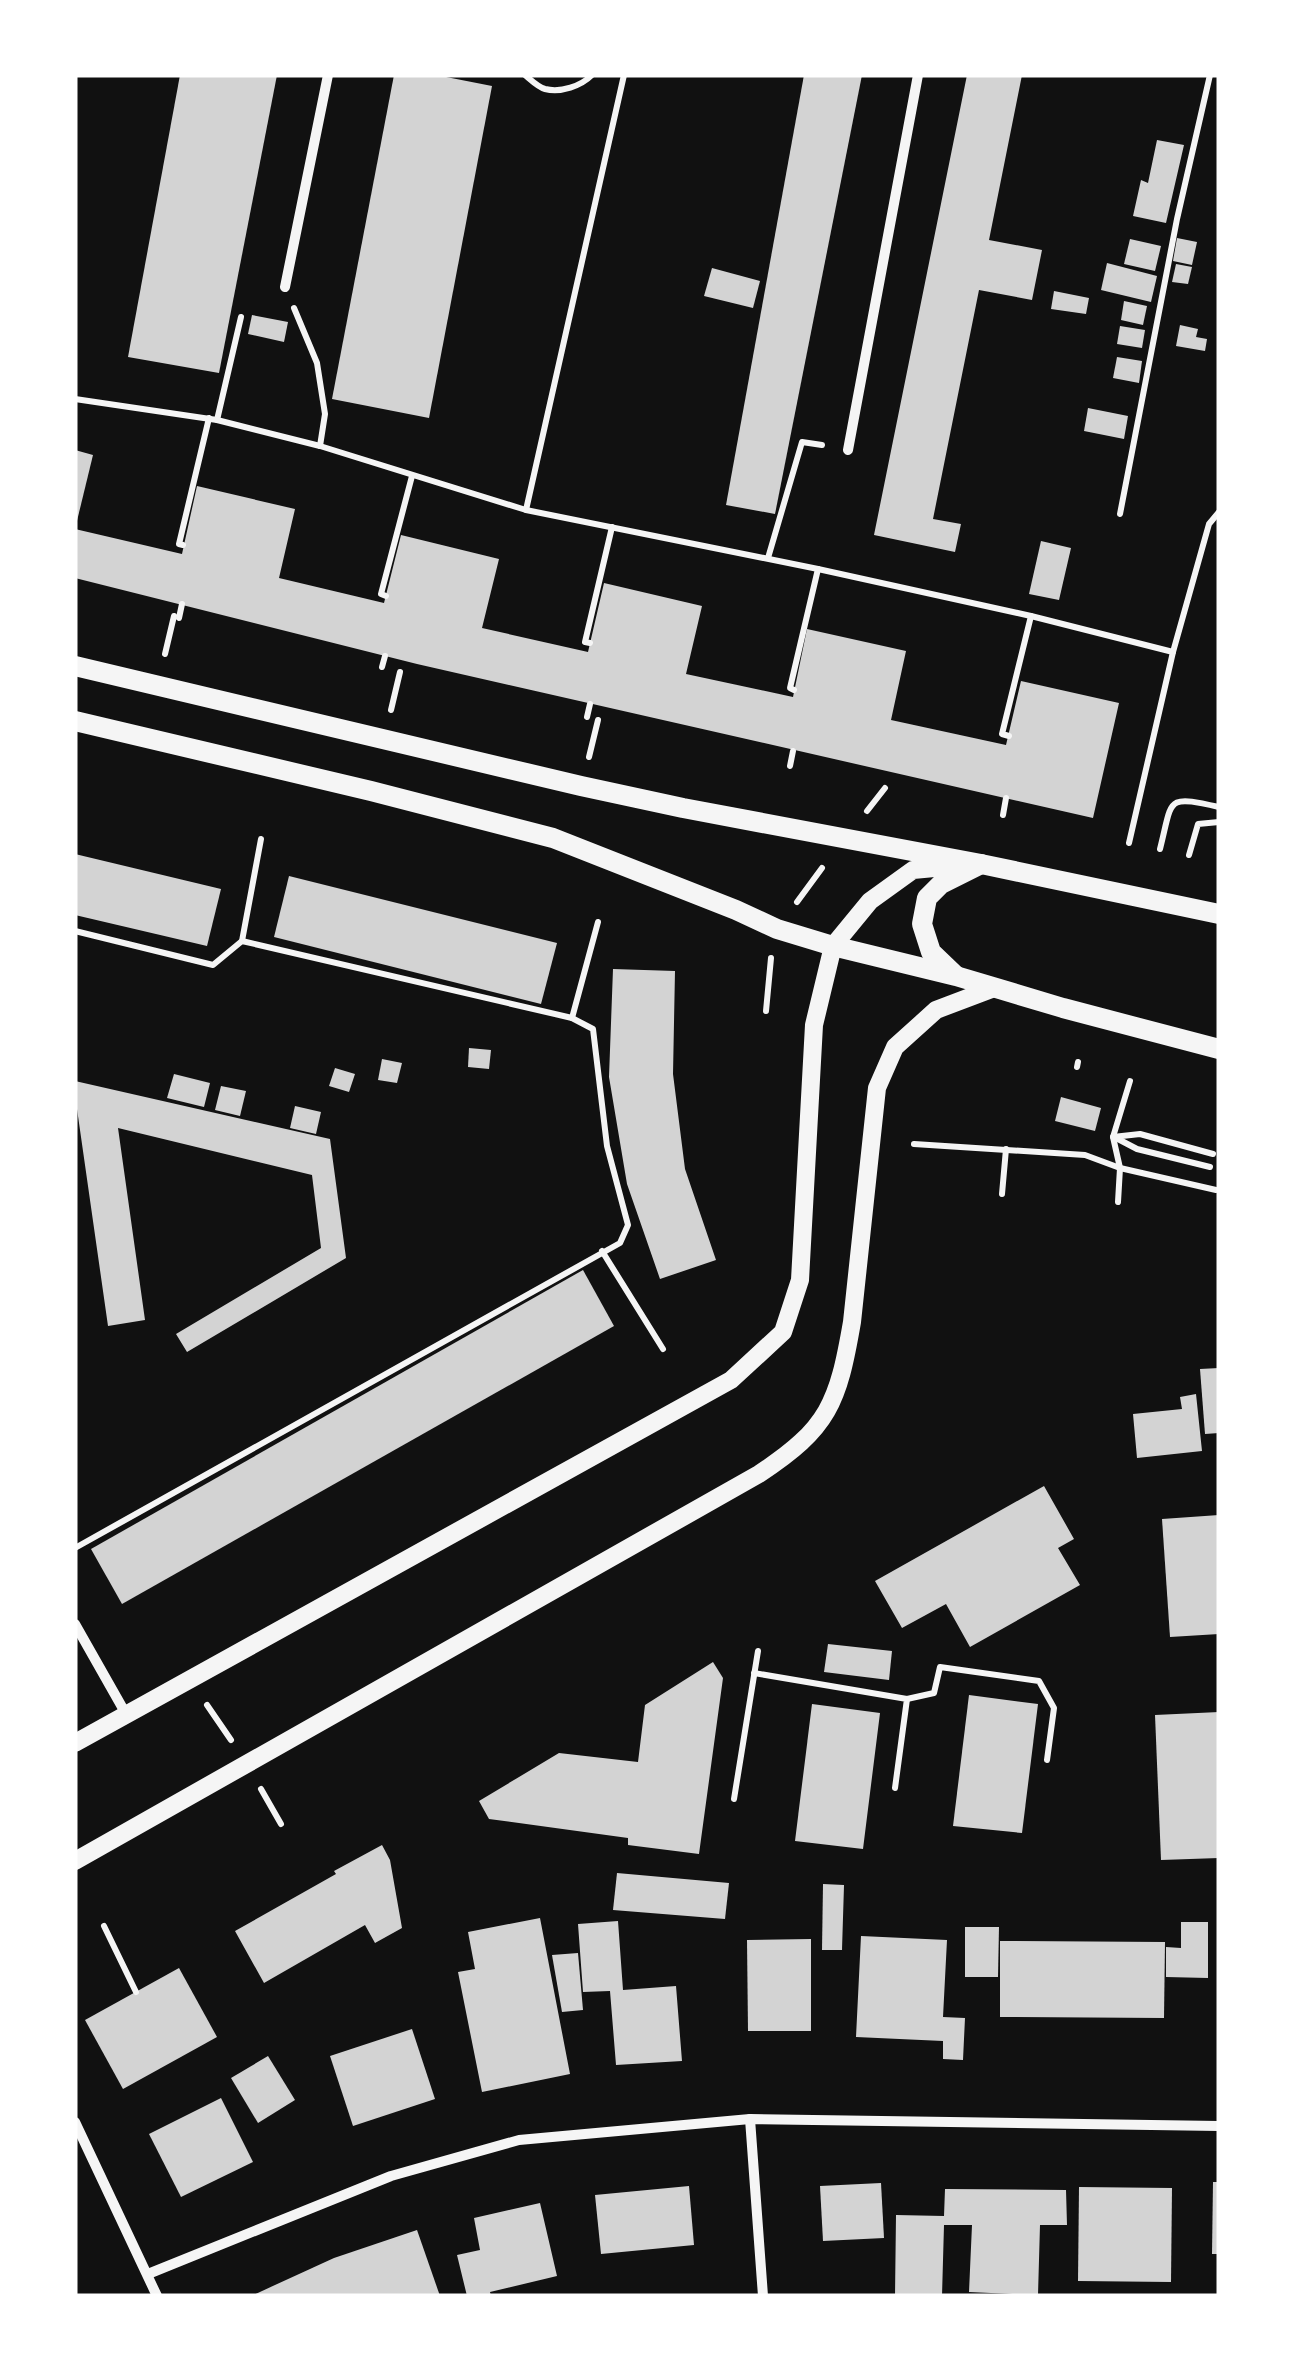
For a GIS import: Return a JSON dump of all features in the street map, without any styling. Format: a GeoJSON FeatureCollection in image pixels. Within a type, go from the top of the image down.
{"type":"FeatureCollection","features":[{"type":"Feature","properties":{"kind":"main road"},"geometry":{"type":"LineString","coordinates":[[75,666],[581,786],[1219,914]]}},
{"type":"Feature","properties":{"kind":"main road"},"geometry":{"type":"LineString","coordinates":[[75,720],[553,838],[777,929],[1219,1049]]}},
{"type":"Feature","properties":{"kind":"main road"},"geometry":{"type":"LineString","coordinates":[[956,976],[931,952],[922,924],[927,898],[941,884],[981,864]]}},
{"type":"Feature","properties":{"kind":"street"},"geometry":{"type":"LineString","coordinates":[[285,287],[328,75]]}},
{"type":"Feature","properties":{"kind":"street"},"geometry":{"type":"LineString","coordinates":[[848,450],[918,75]]}},
{"type":"Feature","properties":{"kind":"street"},"geometry":{"type":"LineString","coordinates":[[75,1743],[731,1380],[783,1332],[800,1280],[814,1025],[833,946],[870,901],[913,870],[981,864]]}},
{"type":"Feature","properties":{"kind":"street"},"geometry":{"type":"LineString","coordinates":[[75,1861],[758,1474],[808,1438],[825,1416],[846,1359],[877,1088],[895,1047],[936,1010],[994,988]]}},
{"type":"Feature","properties":{"kind":"street"},"geometry":{"type":"LineString","coordinates":[[75,1624],[126,1714]]}},
{"type":"Feature","properties":{"kind":"street"},"geometry":{"type":"LineString","coordinates":[[750,2119],[764,2296]]}},
{"type":"Feature","properties":{"kind":"street"},"geometry":{"type":"LineString","coordinates":[[148,2274],[391,2176],[519,2140],[750,2119],[1219,2126]]}},
{"type":"Feature","properties":{"kind":"street"},"geometry":{"type":"LineString","coordinates":[[75,2122],[157,2296]]}},
{"type":"Feature","properties":{"kind":"path"},"geometry":{"type":"LineString","coordinates":[[525,75],[542,89],[560,90],[585,82],[592,75]]}},
{"type":"Feature","properties":{"kind":"path"},"geometry":{"type":"LineString","coordinates":[[526,510],[624,75]]}},
{"type":"Feature","properties":{"kind":"path"},"geometry":{"type":"LineString","coordinates":[[1120,514],[1176,219],[1210,75]]}},
{"type":"Feature","properties":{"kind":"path"},"geometry":{"type":"LineString","coordinates":[[285,287],[318,363],[326,414],[320,446]]}},
{"type":"Feature","properties":{"kind":"path"},"geometry":{"type":"LineString","coordinates":[[183,545],[178,544],[241,317]]}},
{"type":"Feature","properties":{"kind":"path"},"geometry":{"type":"LineString","coordinates":[[75,398],[213,419],[320,446],[526,510],[818,568],[1173,652]]}},
{"type":"Feature","properties":{"kind":"path"},"geometry":{"type":"LineString","coordinates":[[768,558],[802,442],[848,450]]}},
{"type":"Feature","properties":{"kind":"path"},"geometry":{"type":"LineString","coordinates":[[386,596],[381,594],[412,476]]}},
{"type":"Feature","properties":{"kind":"path"},"geometry":{"type":"LineString","coordinates":[[1129,843],[1173,652],[1209,524],[1219,512]]}},
{"type":"Feature","properties":{"kind":"path"},"geometry":{"type":"LineString","coordinates":[[590,643],[585,642],[612,528]]}},
{"type":"Feature","properties":{"kind":"path"},"geometry":{"type":"LineString","coordinates":[[794,690],[790,688],[818,568]]}},
{"type":"Feature","properties":{"kind":"path"},"geometry":{"type":"LineString","coordinates":[[180,618],[182,604]]}},
{"type":"Feature","properties":{"kind":"path"},"geometry":{"type":"LineString","coordinates":[[1008,736],[1002,734],[1032,616]]}},
{"type":"Feature","properties":{"kind":"path"},"geometry":{"type":"LineString","coordinates":[[382,667],[385,656]]}},
{"type":"Feature","properties":{"kind":"path"},"geometry":{"type":"LineString","coordinates":[[587,717],[590,704]]}},
{"type":"Feature","properties":{"kind":"path"},"geometry":{"type":"LineString","coordinates":[[790,766],[794,751]]}},
{"type":"Feature","properties":{"kind":"path"},"geometry":{"type":"LineString","coordinates":[[766,1010],[768,969],[777,929],[884,788]]}},
{"type":"Feature","properties":{"kind":"path"},"geometry":{"type":"LineString","coordinates":[[1002,815],[1006,798]]}},
{"type":"Feature","properties":{"kind":"path"},"geometry":{"type":"LineString","coordinates":[[1160,849],[1170,807],[1176,802],[1186,800],[1219,807]]}},
{"type":"Feature","properties":{"kind":"path"},"geometry":{"type":"LineString","coordinates":[[1188,855],[1198,824],[1216,824]]}},
{"type":"Feature","properties":{"kind":"path"},"geometry":{"type":"LineString","coordinates":[[75,930],[213,965],[242,941],[262,839]]}},
{"type":"Feature","properties":{"kind":"path"},"geometry":{"type":"LineString","coordinates":[[572,1018],[598,922]]}},
{"type":"Feature","properties":{"kind":"path"},"geometry":{"type":"LineString","coordinates":[[75,1548],[620,1243],[628,1225],[608,1146],[593,1029],[572,1018],[242,941]]}},
{"type":"Feature","properties":{"kind":"path"},"geometry":{"type":"LineString","coordinates":[[1118,1202],[1120,1168],[1114,1137],[1130,1081]]}},
{"type":"Feature","properties":{"kind":"path"},"geometry":{"type":"LineString","coordinates":[[1114,1137],[1140,1134],[1213,1154]]}},
{"type":"Feature","properties":{"kind":"path"},"geometry":{"type":"LineString","coordinates":[[1114,1137],[1136,1148],[1210,1168]]}},
{"type":"Feature","properties":{"kind":"path"},"geometry":{"type":"LineString","coordinates":[[914,1144],[1085,1156],[1216,1190]]}},
{"type":"Feature","properties":{"kind":"path"},"geometry":{"type":"LineString","coordinates":[[1002,1194],[1006,1148]]}},
{"type":"Feature","properties":{"kind":"path"},"geometry":{"type":"LineString","coordinates":[[602,1252],[663,1349]]}},
{"type":"Feature","properties":{"kind":"path"},"geometry":{"type":"LineString","coordinates":[[734,1800],[758,1652]]}},
{"type":"Feature","properties":{"kind":"path"},"geometry":{"type":"LineString","coordinates":[[754,1672],[907,1699],[934,1693],[940,1667],[1039,1680],[1054,1708],[1047,1760]]}},
{"type":"Feature","properties":{"kind":"path"},"geometry":{"type":"LineString","coordinates":[[895,1788],[907,1699]]}},
{"type":"Feature","properties":{"kind":"path"},"geometry":{"type":"LineString","coordinates":[[104,1926],[136,1992]]}},
{"type":"Feature","properties":{"kind":"building"},"geometry":{"type":"Polygon","coordinates":[[[180,75],[277,75],[219,373],[128,357],[180,75]]]}},
{"type":"Feature","properties":{"kind":"building"},"geometry":{"type":"Polygon","coordinates":[[[394,75],[436,75],[492,86],[429,418],[332,399],[394,75]]]}},
{"type":"Feature","properties":{"kind":"building"},"geometry":{"type":"Polygon","coordinates":[[[804,75],[862,75],[775,514],[726,505],[804,75]]]}},
{"type":"Feature","properties":{"kind":"building"},"geometry":{"type":"Polygon","coordinates":[[[967,75],[1022,75],[989,240],[1042,250],[1032,300],[979,290],[933,519],[961,524],[955,552],[874,535],[967,75]]]}},
{"type":"Feature","properties":{"kind":"building"},"geometry":{"type":"Polygon","coordinates":[[[1157,140],[1184,145],[1166,223],[1133,216],[1141,180],[1148,183],[1157,140]]]}},
{"type":"Feature","properties":{"kind":"building"},"geometry":{"type":"Polygon","coordinates":[[[1177,238],[1197,242],[1192,265],[1173,261],[1177,238]]]}},
{"type":"Feature","properties":{"kind":"building"},"geometry":{"type":"Polygon","coordinates":[[[1130,239],[1161,246],[1155,271],[1124,264],[1130,239]]]}},
{"type":"Feature","properties":{"kind":"building"},"geometry":{"type":"Polygon","coordinates":[[[1107,263],[1157,276],[1151,302],[1101,290],[1107,263]]]}},
{"type":"Feature","properties":{"kind":"building"},"geometry":{"type":"Polygon","coordinates":[[[1176,264],[1192,267],[1188,284],[1172,282],[1176,264]]]}},
{"type":"Feature","properties":{"kind":"building"},"geometry":{"type":"Polygon","coordinates":[[[712,268],[760,281],[753,308],[704,296],[712,268]]]}},
{"type":"Feature","properties":{"kind":"building"},"geometry":{"type":"Polygon","coordinates":[[[1054,291],[1089,298],[1086,314],[1051,309],[1054,291]]]}},
{"type":"Feature","properties":{"kind":"building"},"geometry":{"type":"Polygon","coordinates":[[[1124,301],[1147,306],[1143,325],[1121,320],[1124,301]]]}},
{"type":"Feature","properties":{"kind":"building"},"geometry":{"type":"Polygon","coordinates":[[[252,315],[288,322],[284,342],[248,334],[252,315]]]}},
{"type":"Feature","properties":{"kind":"building"},"geometry":{"type":"Polygon","coordinates":[[[1180,325],[1198,329],[1196,337],[1207,339],[1205,351],[1176,346],[1180,325]]]}},
{"type":"Feature","properties":{"kind":"building"},"geometry":{"type":"Polygon","coordinates":[[[1120,326],[1145,330],[1142,348],[1117,344],[1120,326]]]}},
{"type":"Feature","properties":{"kind":"building"},"geometry":{"type":"Polygon","coordinates":[[[1117,357],[1142,361],[1139,383],[1113,378],[1117,357]]]}},
{"type":"Feature","properties":{"kind":"building"},"geometry":{"type":"Polygon","coordinates":[[[1088,408],[1128,416],[1124,439],[1084,431],[1088,408]]]}},
{"type":"Feature","properties":{"kind":"building"},"geometry":{"type":"Polygon","coordinates":[[[75,450],[93,455],[76,525],[75,525],[75,450]]]}},
{"type":"Feature","properties":{"kind":"building"},"geometry":{"type":"Polygon","coordinates":[[[197,486],[295,509],[279,578],[384,603],[401,535],[499,559],[482,628],[588,652],[604,583],[702,606],[686,674],[793,697],[807,629],[906,651],[891,720],[1006,745],[1021,681],[1119,703],[1093,818],[417,664],[75,578],[75,529],[182,554],[197,486]]]}},
{"type":"Feature","properties":{"kind":"building"},"geometry":{"type":"Polygon","coordinates":[[[1041,541],[1071,548],[1059,600],[1029,594],[1041,541]]]}},
{"type":"Feature","properties":{"kind":"building"},"geometry":{"type":"Polygon","coordinates":[[[75,854],[221,889],[207,946],[75,915],[75,854]]]}},
{"type":"Feature","properties":{"kind":"building"},"geometry":{"type":"Polygon","coordinates":[[[289,876],[557,943],[541,1004],[274,937],[289,876]]]}},
{"type":"Feature","properties":{"kind":"building"},"geometry":{"type":"Polygon","coordinates":[[[613,969],[675,971],[673,1074],[685,1169],[716,1260],[660,1279],[627,1184],[609,1077],[613,969]]]}},
{"type":"Feature","properties":{"kind":"building"},"geometry":{"type":"Polygon","coordinates":[[[469,1048],[491,1050],[489,1069],[468,1067],[469,1048]]]}},
{"type":"Feature","properties":{"kind":"building"},"geometry":{"type":"Polygon","coordinates":[[[382,1059],[402,1063],[397,1083],[378,1080],[382,1059]]]}},
{"type":"Feature","properties":{"kind":"building"},"geometry":{"type":"Polygon","coordinates":[[[335,1068],[355,1074],[349,1092],[329,1086],[335,1068]]]}},
{"type":"Feature","properties":{"kind":"building"},"geometry":{"type":"Polygon","coordinates":[[[174,1074],[210,1083],[204,1107],[167,1098],[174,1074]]]}},
{"type":"Feature","properties":{"kind":"building"},"geometry":{"type":"Polygon","coordinates":[[[75,1081],[330,1139],[346,1258],[187,1352],[176,1334],[321,1248],[312,1175],[118,1128],[145,1320],[108,1326],[75,1081]]]}},
{"type":"Feature","properties":{"kind":"building"},"geometry":{"type":"Polygon","coordinates":[[[221,1086],[246,1091],[240,1116],[215,1110],[221,1086]]]}},
{"type":"Feature","properties":{"kind":"building"},"geometry":{"type":"Polygon","coordinates":[[[1061,1097],[1101,1108],[1095,1131],[1055,1121],[1061,1097]]]}},
{"type":"Feature","properties":{"kind":"building"},"geometry":{"type":"Polygon","coordinates":[[[295,1106],[321,1112],[316,1134],[290,1128],[295,1106]]]}},
{"type":"Feature","properties":{"kind":"building"},"geometry":{"type":"Polygon","coordinates":[[[583,1270],[614,1326],[122,1604],[91,1549],[583,1270]]]}},
{"type":"Feature","properties":{"kind":"building"},"geometry":{"type":"Polygon","coordinates":[[[1219,1368],[1219,1433],[1205,1434],[1200,1369],[1219,1368]]]}},
{"type":"Feature","properties":{"kind":"building"},"geometry":{"type":"Polygon","coordinates":[[[1196,1394],[1202,1451],[1137,1458],[1133,1414],[1182,1409],[1180,1397],[1196,1394]]]}},
{"type":"Feature","properties":{"kind":"building"},"geometry":{"type":"Polygon","coordinates":[[[1044,1486],[1074,1539],[1058,1548],[1080,1585],[970,1647],[946,1604],[902,1628],[875,1581],[1044,1486]]]}},
{"type":"Feature","properties":{"kind":"building"},"geometry":{"type":"Polygon","coordinates":[[[1219,1515],[1219,1634],[1170,1637],[1162,1519],[1219,1515]]]}},
{"type":"Feature","properties":{"kind":"building"},"geometry":{"type":"Polygon","coordinates":[[[828,1644],[892,1651],[889,1680],[824,1672],[828,1644]]]}},
{"type":"Feature","properties":{"kind":"building"},"geometry":{"type":"Polygon","coordinates":[[[713,1662],[723,1678],[699,1854],[628,1845],[628,1838],[489,1819],[479,1801],[559,1753],[638,1762],[645,1705],[713,1662]]]}},
{"type":"Feature","properties":{"kind":"building"},"geometry":{"type":"Polygon","coordinates":[[[969,1695],[1038,1704],[1022,1833],[953,1826],[969,1695]]]}},
{"type":"Feature","properties":{"kind":"building"},"geometry":{"type":"Polygon","coordinates":[[[812,1704],[880,1713],[863,1849],[795,1841],[812,1704]]]}},
{"type":"Feature","properties":{"kind":"building"},"geometry":{"type":"Polygon","coordinates":[[[1219,1712],[1219,1858],[1161,1860],[1155,1715],[1219,1712]]]}},
{"type":"Feature","properties":{"kind":"building"},"geometry":{"type":"Polygon","coordinates":[[[382,1845],[390,1860],[402,1928],[375,1943],[365,1925],[264,1983],[235,1931],[382,1845]]]}},
{"type":"Feature","properties":{"kind":"building"},"geometry":{"type":"Polygon","coordinates":[[[617,1873],[729,1883],[725,1919],[613,1910],[617,1873]]]}},
{"type":"Feature","properties":{"kind":"building"},"geometry":{"type":"Polygon","coordinates":[[[823,1884],[844,1885],[842,1950],[822,1950],[823,1884]]]}},
{"type":"Feature","properties":{"kind":"building"},"geometry":{"type":"Polygon","coordinates":[[[540,1918],[570,2074],[482,2092],[458,1972],[475,1969],[468,1932],[540,1918]]]}},
{"type":"Feature","properties":{"kind":"building"},"geometry":{"type":"Polygon","coordinates":[[[618,1921],[623,1990],[676,1986],[682,2061],[616,2065],[610,1991],[583,1992],[578,1924],[618,1921]]]}},
{"type":"Feature","properties":{"kind":"building"},"geometry":{"type":"Polygon","coordinates":[[[1181,1922],[1208,1922],[1208,1978],[1166,1977],[1166,1947],[1181,1948],[1181,1922]]]}},
{"type":"Feature","properties":{"kind":"building"},"geometry":{"type":"Polygon","coordinates":[[[965,1927],[999,1927],[998,1977],[965,1977],[965,1927]]]}},
{"type":"Feature","properties":{"kind":"building"},"geometry":{"type":"Polygon","coordinates":[[[861,1936],[947,1940],[943,2017],[965,2018],[963,2060],[943,2059],[943,2041],[856,2037],[861,1936]]]}},
{"type":"Feature","properties":{"kind":"building"},"geometry":{"type":"Polygon","coordinates":[[[811,1939],[811,2031],[748,2031],[747,1940],[811,1939]]]}},
{"type":"Feature","properties":{"kind":"building"},"geometry":{"type":"Polygon","coordinates":[[[1000,1941],[1165,1942],[1164,2018],[1000,2017],[1000,1941]]]}},
{"type":"Feature","properties":{"kind":"building"},"geometry":{"type":"Polygon","coordinates":[[[578,1953],[583,2010],[562,2012],[552,1955],[578,1953]]]}},
{"type":"Feature","properties":{"kind":"building"},"geometry":{"type":"Polygon","coordinates":[[[179,1968],[217,2037],[123,2089],[85,2020],[179,1968]]]}},
{"type":"Feature","properties":{"kind":"building"},"geometry":{"type":"Polygon","coordinates":[[[412,2029],[435,2099],[353,2126],[330,2056],[412,2029]]]}},
{"type":"Feature","properties":{"kind":"building"},"geometry":{"type":"Polygon","coordinates":[[[268,2056],[295,2100],[258,2123],[231,2078],[268,2056]]]}},
{"type":"Feature","properties":{"kind":"building"},"geometry":{"type":"Polygon","coordinates":[[[221,2098],[253,2162],[181,2197],[149,2134],[221,2098]]]}},
{"type":"Feature","properties":{"kind":"building"},"geometry":{"type":"Polygon","coordinates":[[[1213,2182],[1219,2182],[1219,2254],[1212,2254],[1213,2182]]]}},
{"type":"Feature","properties":{"kind":"building"},"geometry":{"type":"Polygon","coordinates":[[[881,2183],[884,2238],[823,2241],[820,2186],[881,2183]]]}},
{"type":"Feature","properties":{"kind":"building"},"geometry":{"type":"Polygon","coordinates":[[[689,2186],[694,2245],[601,2254],[595,2195],[689,2186]]]}},
{"type":"Feature","properties":{"kind":"building"},"geometry":{"type":"Polygon","coordinates":[[[1079,2187],[1172,2188],[1171,2282],[1078,2281],[1079,2187]]]}},
{"type":"Feature","properties":{"kind":"building"},"geometry":{"type":"Polygon","coordinates":[[[945,2189],[1066,2190],[1067,2225],[1040,2225],[1038,2295],[969,2292],[972,2225],[944,2225],[942,2296],[895,2296],[896,2215],[944,2216],[945,2189]]]}},
{"type":"Feature","properties":{"kind":"building"},"geometry":{"type":"Polygon","coordinates":[[[540,2203],[557,2276],[490,2292],[491,2296],[467,2296],[457,2255],[480,2250],[474,2218],[540,2203]]]}},
{"type":"Feature","properties":{"kind":"building"},"geometry":{"type":"Polygon","coordinates":[[[417,2230],[440,2296],[251,2296],[334,2258],[417,2230]]]}}]}
